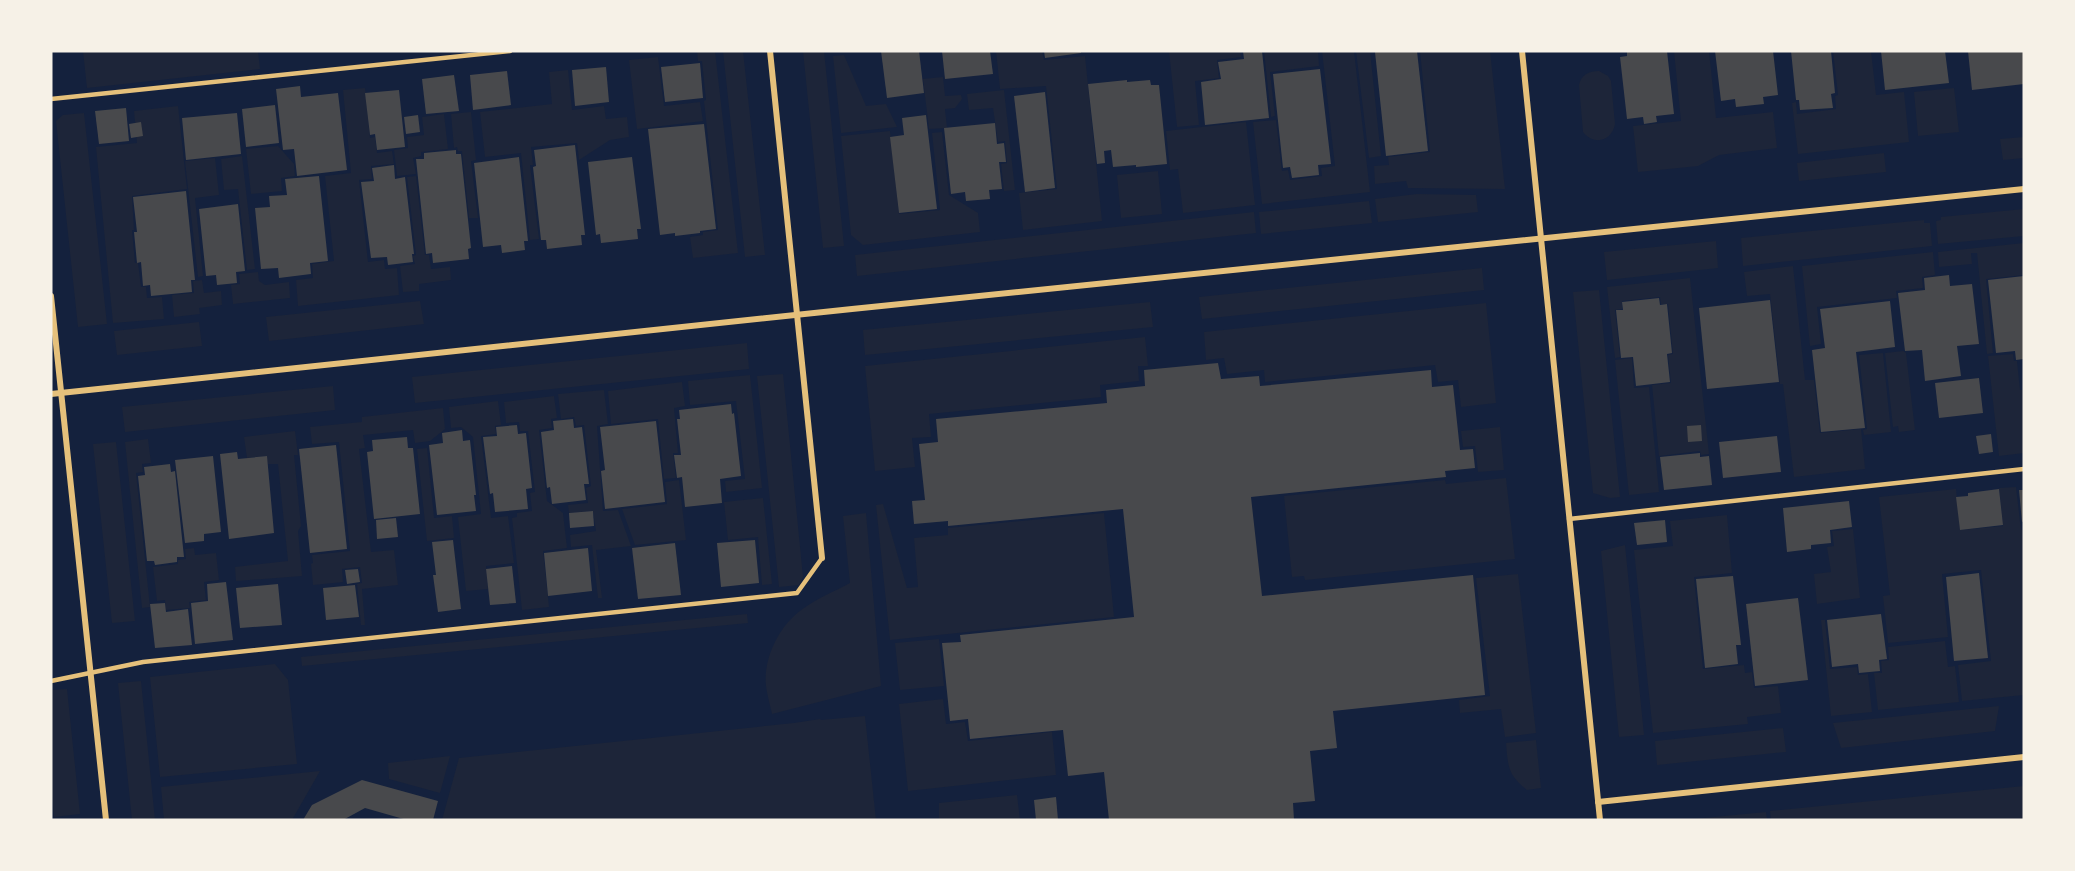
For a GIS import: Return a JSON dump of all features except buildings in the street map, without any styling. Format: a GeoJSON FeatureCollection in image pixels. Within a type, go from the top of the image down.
{"type":"FeatureCollection","features":[{"type":"Feature","properties":{"kind":"street"},"geometry":{"type":"LineString","coordinates":[[770,51],[822,558]]}},
{"type":"Feature","properties":{"kind":"street"},"geometry":{"type":"LineString","coordinates":[[1522,51],[1600,820]]}},
{"type":"Feature","properties":{"kind":"street"},"geometry":{"type":"LineString","coordinates":[[51,394],[2024,189]]}},
{"type":"Feature","properties":{"kind":"street"},"geometry":{"type":"LineString","coordinates":[[51,296],[106,820]]}},
{"type":"Feature","properties":{"kind":"street"},"geometry":{"type":"LineString","coordinates":[[1598,802],[2024,757]]}},
{"type":"Feature","properties":{"kind":"lane"},"geometry":{"type":"LineString","coordinates":[[51,99],[510,51]]}},
{"type":"Feature","properties":{"kind":"lane"},"geometry":{"type":"LineString","coordinates":[[1569,519],[2024,469]]}},
{"type":"Feature","properties":{"kind":"lane"},"geometry":{"type":"LineString","coordinates":[[51,681],[143,662],[797,593],[822,558]]}},
{"type":"Feature","properties":{"kind":"shaded area"},"geometry":{"type":"Polygon","coordinates":[[[83,51],[258,51],[260,69],[87,88],[83,51]]]}},
{"type":"Feature","properties":{"kind":"shaded area"},"geometry":{"type":"Polygon","coordinates":[[[697,51],[715,51],[738,253],[693,258],[690,237],[718,230],[702,61],[698,61],[697,51]]]}},
{"type":"Feature","properties":{"kind":"shaded area"},"geometry":{"type":"Polygon","coordinates":[[[723,51],[743,51],[765,255],[745,257],[723,51]]]}},
{"type":"Feature","properties":{"kind":"shaded area"},"geometry":{"type":"Polygon","coordinates":[[[803,51],[824,51],[844,246],[823,248],[803,51]]]}},
{"type":"Feature","properties":{"kind":"shaded area"},"geometry":{"type":"Polygon","coordinates":[[[996,51],[1042,51],[1044,60],[1085,56],[1102,221],[1023,230],[1019,193],[1057,189],[1046,86],[1000,89],[996,51]]]}},
{"type":"Feature","properties":{"kind":"shaded area"},"geometry":{"type":"Polygon","coordinates":[[[1169,51],[1240,51],[1241,57],[1217,60],[1219,78],[1195,81],[1199,125],[1177,127],[1169,51]]]}},
{"type":"Feature","properties":{"kind":"shaded area"},"geometry":{"type":"Polygon","coordinates":[[[1264,51],[1318,51],[1319,66],[1270,72],[1275,116],[1271,117],[1264,51]]]}},
{"type":"Feature","properties":{"kind":"shaded area"},"geometry":{"type":"Polygon","coordinates":[[[1322,51],[1354,51],[1370,192],[1262,204],[1253,122],[1276,120],[1282,171],[1288,170],[1290,180],[1322,176],[1321,168],[1335,166],[1322,51]]]}},
{"type":"Feature","properties":{"kind":"shaded area"},"geometry":{"type":"Polygon","coordinates":[[[1356,51],[1370,51],[1381,156],[1369,158],[1356,51]]]}},
{"type":"Feature","properties":{"kind":"shaded area"},"geometry":{"type":"Polygon","coordinates":[[[1420,51],[1490,51],[1505,189],[1408,188],[1406,181],[1375,184],[1374,166],[1389,165],[1388,157],[1430,152],[1420,51]]]}},
{"type":"Feature","properties":{"kind":"shaded area"},"geometry":{"type":"Polygon","coordinates":[[[1674,51],[1709,51],[1716,118],[1773,112],[1777,148],[1719,155],[1698,166],[1638,172],[1633,126],[1681,121],[1674,51]]]}},
{"type":"Feature","properties":{"kind":"shaded area"},"geometry":{"type":"Polygon","coordinates":[[[1833,51],[1871,51],[1876,95],[1904,92],[1909,142],[1798,154],[1792,103],[1796,102],[1797,114],[1836,109],[1835,96],[1838,95],[1833,51]]]}},
{"type":"Feature","properties":{"kind":"shaded area"},"geometry":{"type":"Polygon","coordinates":[[[844,55],[866,106],[886,104],[897,127],[841,133],[833,56],[844,55]]]}},
{"type":"Feature","properties":{"kind":"shaded area"},"geometry":{"type":"Polygon","coordinates":[[[658,57],[664,106],[700,102],[703,121],[637,129],[629,60],[658,57]]]}},
{"type":"Feature","properties":{"kind":"shaded area"},"geometry":{"type":"Polygon","coordinates":[[[568,70],[572,110],[604,106],[606,119],[627,117],[629,137],[610,140],[579,160],[577,143],[531,147],[533,165],[530,165],[539,239],[530,240],[521,153],[485,157],[480,112],[552,104],[549,72],[568,70]]]}},
{"type":"Feature","properties":{"kind":"shaded area"},"geometry":{"type":"Polygon","coordinates":[[[1599,71],[1608,76],[1611,81],[1615,124],[1610,134],[1602,140],[1592,139],[1583,132],[1579,85],[1586,74],[1599,71]]]}},
{"type":"Feature","properties":{"kind":"shaded area"},"geometry":{"type":"Polygon","coordinates":[[[943,77],[945,96],[961,95],[962,99],[955,108],[945,109],[947,128],[929,129],[923,79],[943,77]]]}},
{"type":"Feature","properties":{"kind":"shaded area"},"geometry":{"type":"Polygon","coordinates":[[[365,88],[370,138],[375,137],[377,153],[392,151],[394,164],[371,166],[372,179],[359,180],[368,262],[384,260],[385,269],[397,268],[399,295],[298,306],[296,280],[313,278],[312,264],[334,261],[325,176],[351,173],[343,90],[365,88]]]}},
{"type":"Feature","properties":{"kind":"shaded area"},"geometry":{"type":"Polygon","coordinates":[[[1954,88],[1959,132],[1918,136],[1914,92],[1954,88]]]}},
{"type":"Feature","properties":{"kind":"shaded area"},"geometry":{"type":"Polygon","coordinates":[[[1004,90],[1015,190],[1004,191],[1001,164],[1007,163],[1005,141],[998,142],[993,108],[969,110],[967,94],[1004,90]]]}},
{"type":"Feature","properties":{"kind":"shaded area"},"geometry":{"type":"Polygon","coordinates":[[[178,106],[187,189],[132,196],[135,263],[138,263],[141,287],[146,287],[147,298],[162,297],[164,319],[113,323],[96,147],[137,143],[134,111],[178,106]]]}},
{"type":"Feature","properties":{"kind":"shaded area"},"geometry":{"type":"Polygon","coordinates":[[[471,112],[476,160],[471,161],[478,218],[469,218],[462,151],[458,151],[457,147],[454,148],[451,114],[471,112]]]}},
{"type":"Feature","properties":{"kind":"shaded area"},"geometry":{"type":"Polygon","coordinates":[[[84,113],[107,324],[78,327],[56,121],[63,115],[84,113]]]}},
{"type":"Feature","properties":{"kind":"shaded area"},"geometry":{"type":"Polygon","coordinates":[[[444,114],[448,149],[421,152],[421,156],[413,158],[416,174],[397,176],[394,150],[408,148],[407,137],[424,135],[422,117],[444,114]]]}},
{"type":"Feature","properties":{"kind":"shaded area"},"geometry":{"type":"Polygon","coordinates":[[[1246,122],[1255,205],[1183,213],[1178,169],[1170,170],[1166,131],[1246,122]]]}},
{"type":"Feature","properties":{"kind":"shaded area"},"geometry":{"type":"Polygon","coordinates":[[[890,131],[899,214],[940,210],[932,133],[942,132],[949,195],[978,213],[980,232],[863,245],[851,235],[841,136],[890,131]]]}},
{"type":"Feature","properties":{"kind":"shaded area"},"geometry":{"type":"Polygon","coordinates":[[[2024,137],[2024,158],[2003,160],[2000,139],[2024,137]]]}},
{"type":"Feature","properties":{"kind":"shaded area"},"geometry":{"type":"Polygon","coordinates":[[[278,146],[294,164],[295,176],[281,178],[282,191],[251,194],[246,149],[278,146]]]}},
{"type":"Feature","properties":{"kind":"shaded area"},"geometry":{"type":"Polygon","coordinates":[[[1884,153],[1886,172],[1799,181],[1797,163],[1884,153]]]}},
{"type":"Feature","properties":{"kind":"shaded area"},"geometry":{"type":"Polygon","coordinates":[[[242,156],[255,269],[247,270],[238,189],[224,190],[221,159],[242,156]]]}},
{"type":"Feature","properties":{"kind":"shaded area"},"geometry":{"type":"Polygon","coordinates":[[[215,158],[219,195],[195,198],[203,276],[198,277],[185,161],[215,158]]]}},
{"type":"Feature","properties":{"kind":"shaded area"},"geometry":{"type":"Polygon","coordinates":[[[1158,171],[1162,214],[1121,218],[1117,175],[1158,171]]]}},
{"type":"Feature","properties":{"kind":"shaded area"},"geometry":{"type":"Polygon","coordinates":[[[416,176],[425,255],[429,255],[431,269],[450,267],[451,280],[419,284],[419,291],[403,292],[400,266],[415,264],[413,256],[416,255],[407,177],[416,176]]]}},
{"type":"Feature","properties":{"kind":"shaded area"},"geometry":{"type":"Polygon","coordinates":[[[1417,194],[1476,195],[1478,212],[1378,222],[1375,199],[1417,194]]]}},
{"type":"Feature","properties":{"kind":"shaded area"},"geometry":{"type":"Polygon","coordinates":[[[1369,201],[1372,223],[1261,234],[1259,212],[1369,201]]]}},
{"type":"Feature","properties":{"kind":"shaded area"},"geometry":{"type":"Polygon","coordinates":[[[2024,209],[2024,236],[1938,244],[1936,221],[1941,220],[1941,217],[2024,209]]]}},
{"type":"Feature","properties":{"kind":"shaded area"},"geometry":{"type":"Polygon","coordinates":[[[1254,212],[1256,233],[857,276],[855,255],[1254,212]]]}},
{"type":"Feature","properties":{"kind":"shaded area"},"geometry":{"type":"Polygon","coordinates":[[[1924,220],[1924,223],[1930,223],[1932,246],[1743,266],[1741,238],[1924,220]]]}},
{"type":"Feature","properties":{"kind":"shaded area"},"geometry":{"type":"Polygon","coordinates":[[[1716,241],[1718,268],[1607,280],[1604,252],[1716,241]]]}},
{"type":"Feature","properties":{"kind":"shaded area"},"geometry":{"type":"Polygon","coordinates":[[[2024,243],[2024,275],[1986,279],[1993,353],[1987,354],[1977,253],[1971,253],[1972,264],[1939,267],[1938,252],[2024,243]]]}},
{"type":"Feature","properties":{"kind":"shaded area"},"geometry":{"type":"Polygon","coordinates":[[[1933,252],[1935,275],[1922,277],[1923,288],[1896,291],[1897,298],[1817,307],[1821,344],[1810,346],[1802,266],[1933,252]]]}},
{"type":"Feature","properties":{"kind":"shaded area"},"geometry":{"type":"Polygon","coordinates":[[[1793,266],[1805,380],[1814,380],[1820,433],[1861,429],[1865,469],[1794,477],[1770,294],[1747,296],[1744,272],[1793,266]]]}},
{"type":"Feature","properties":{"kind":"shaded area"},"geometry":{"type":"Polygon","coordinates":[[[1482,268],[1484,290],[1202,319],[1199,297],[1482,268]]]}},
{"type":"Feature","properties":{"kind":"shaded area"},"geometry":{"type":"Polygon","coordinates":[[[258,272],[259,281],[265,285],[289,282],[290,298],[233,304],[231,285],[240,284],[239,274],[258,272]]]}},
{"type":"Feature","properties":{"kind":"shaded area"},"geometry":{"type":"Polygon","coordinates":[[[1690,278],[1709,454],[1701,455],[1700,451],[1659,456],[1652,385],[1671,383],[1668,355],[1673,354],[1668,304],[1661,304],[1660,297],[1622,301],[1622,309],[1615,310],[1620,357],[1615,358],[1607,287],[1690,278]]]}},
{"type":"Feature","properties":{"kind":"shaded area"},"geometry":{"type":"Polygon","coordinates":[[[202,280],[204,293],[221,291],[222,305],[199,308],[200,314],[174,317],[172,295],[194,293],[193,281],[202,280]]]}},
{"type":"Feature","properties":{"kind":"shaded area"},"geometry":{"type":"Polygon","coordinates":[[[1599,290],[1620,497],[1610,498],[1593,493],[1573,292],[1599,290]]]}},
{"type":"Feature","properties":{"kind":"shaded area"},"geometry":{"type":"Polygon","coordinates":[[[420,301],[424,324],[269,341],[266,317],[420,301]]]}},
{"type":"Feature","properties":{"kind":"shaded area"},"geometry":{"type":"Polygon","coordinates":[[[1150,302],[1153,327],[865,355],[863,330],[1150,302]]]}},
{"type":"Feature","properties":{"kind":"shaded area"},"geometry":{"type":"Polygon","coordinates":[[[1486,303],[1496,403],[1461,407],[1458,380],[1438,382],[1435,365],[1265,382],[1264,370],[1227,374],[1224,358],[1206,360],[1204,332],[1486,303]]]}},
{"type":"Feature","properties":{"kind":"shaded area"},"geometry":{"type":"Polygon","coordinates":[[[199,322],[202,346],[117,355],[114,331],[199,322]]]}},
{"type":"Feature","properties":{"kind":"shaded area"},"geometry":{"type":"Polygon","coordinates":[[[1145,337],[1148,366],[1138,366],[1139,381],[1100,385],[1101,397],[929,414],[931,437],[912,438],[915,467],[875,471],[865,366],[1145,337]]]}},
{"type":"Feature","properties":{"kind":"shaded area"},"geometry":{"type":"Polygon","coordinates":[[[747,343],[749,369],[415,403],[412,377],[747,343]]]}},
{"type":"Feature","properties":{"kind":"shaded area"},"geometry":{"type":"Polygon","coordinates":[[[1903,351],[1906,353],[1915,430],[1899,432],[1898,426],[1893,427],[1885,353],[1903,351]]]}},
{"type":"Feature","properties":{"kind":"shaded area"},"geometry":{"type":"Polygon","coordinates":[[[1883,353],[1891,432],[1864,435],[1863,430],[1867,429],[1859,355],[1883,353]]]}},
{"type":"Feature","properties":{"kind":"shaded area"},"geometry":{"type":"Polygon","coordinates":[[[2013,354],[2014,361],[2017,361],[2020,390],[2024,390],[2024,453],[1999,456],[1988,356],[2013,354]]]}},
{"type":"Feature","properties":{"kind":"shaded area"},"geometry":{"type":"Polygon","coordinates":[[[1632,358],[1634,388],[1649,387],[1659,492],[1629,495],[1615,360],[1632,358]]]}},
{"type":"Feature","properties":{"kind":"shaded area"},"geometry":{"type":"Polygon","coordinates":[[[783,374],[803,577],[799,585],[779,587],[757,376],[783,374]]]}},
{"type":"Feature","properties":{"kind":"shaded area"},"geometry":{"type":"Polygon","coordinates":[[[750,375],[762,488],[726,492],[725,481],[745,479],[736,401],[690,405],[688,381],[750,375]]]}},
{"type":"Feature","properties":{"kind":"shaded area"},"geometry":{"type":"Polygon","coordinates":[[[682,382],[685,406],[674,408],[678,453],[673,453],[676,478],[664,479],[658,419],[611,424],[608,391],[682,382]]]}},
{"type":"Feature","properties":{"kind":"shaded area"},"geometry":{"type":"Polygon","coordinates":[[[333,386],[335,410],[125,432],[122,407],[333,386]]]}},
{"type":"Feature","properties":{"kind":"shaded area"},"geometry":{"type":"Polygon","coordinates":[[[604,390],[608,424],[597,426],[603,511],[618,510],[631,546],[596,550],[602,598],[598,598],[592,545],[571,547],[570,535],[596,531],[593,511],[569,513],[568,505],[588,503],[586,488],[591,486],[584,425],[576,426],[574,417],[561,419],[558,394],[604,390]]]}},
{"type":"Feature","properties":{"kind":"shaded area"},"geometry":{"type":"Polygon","coordinates":[[[554,396],[557,418],[551,419],[552,428],[539,430],[547,501],[563,513],[567,548],[543,551],[549,607],[522,610],[512,518],[517,517],[517,513],[532,511],[530,493],[535,492],[528,431],[520,431],[519,422],[506,423],[504,402],[554,396]]]}},
{"type":"Feature","properties":{"kind":"shaded area"},"geometry":{"type":"Polygon","coordinates":[[[498,401],[501,425],[495,426],[496,434],[481,436],[491,518],[508,516],[514,563],[486,566],[488,589],[466,591],[458,517],[481,514],[473,437],[461,427],[451,428],[449,407],[498,401]]]}},
{"type":"Feature","properties":{"kind":"shaded area"},"geometry":{"type":"Polygon","coordinates":[[[443,408],[445,429],[430,441],[415,443],[413,430],[363,435],[365,448],[359,449],[371,552],[394,550],[398,585],[362,589],[365,625],[361,625],[357,584],[362,583],[360,567],[342,569],[343,582],[313,585],[312,555],[350,551],[339,442],[312,444],[310,427],[362,422],[362,417],[443,408]]]}},
{"type":"Feature","properties":{"kind":"shaded area"},"geometry":{"type":"Polygon","coordinates":[[[1500,427],[1504,470],[1478,472],[1475,446],[1463,447],[1461,431],[1500,427]]]}},
{"type":"Feature","properties":{"kind":"shaded area"},"geometry":{"type":"Polygon","coordinates":[[[295,431],[298,455],[294,455],[301,526],[298,531],[302,576],[236,581],[235,567],[288,561],[278,464],[268,464],[266,456],[247,458],[244,437],[295,431]]]}},
{"type":"Feature","properties":{"kind":"shaded area"},"geometry":{"type":"Polygon","coordinates":[[[148,439],[151,463],[142,464],[143,472],[136,473],[150,607],[142,608],[125,442],[148,439]]]}},
{"type":"Feature","properties":{"kind":"shaded area"},"geometry":{"type":"Polygon","coordinates":[[[116,442],[135,621],[112,623],[93,444],[116,442]]]}},
{"type":"Feature","properties":{"kind":"shaded area"},"geometry":{"type":"Polygon","coordinates":[[[427,448],[434,518],[452,516],[454,538],[427,541],[417,449],[427,448]]]}},
{"type":"Feature","properties":{"kind":"shaded area"},"geometry":{"type":"Polygon","coordinates":[[[1506,478],[1515,559],[1305,580],[1304,576],[1292,577],[1284,496],[1445,480],[1446,484],[1506,478]]]}},
{"type":"Feature","properties":{"kind":"shaded area"},"geometry":{"type":"Polygon","coordinates":[[[679,480],[686,540],[635,545],[622,509],[667,504],[665,482],[679,480]]]}},
{"type":"Feature","properties":{"kind":"shaded area"},"geometry":{"type":"Polygon","coordinates":[[[2016,487],[2021,530],[2024,530],[2024,695],[1962,701],[1958,665],[1991,661],[1981,570],[1942,574],[1948,637],[1888,643],[1883,596],[1890,595],[1879,497],[1956,489],[1960,530],[2003,526],[1999,488],[2016,487]]]}},
{"type":"Feature","properties":{"kind":"shaded area"},"geometry":{"type":"Polygon","coordinates":[[[763,498],[772,584],[762,585],[758,537],[728,540],[724,502],[763,498]]]}},
{"type":"Feature","properties":{"kind":"shaded area"},"geometry":{"type":"Polygon","coordinates":[[[883,504],[907,588],[918,587],[914,538],[948,535],[948,528],[1104,513],[1114,617],[890,640],[876,505],[883,504]]]}},
{"type":"Feature","properties":{"kind":"shaded area"},"geometry":{"type":"Polygon","coordinates":[[[866,513],[881,686],[772,714],[766,689],[766,675],[770,653],[775,642],[795,615],[815,601],[850,583],[843,516],[866,513]]]}},
{"type":"Feature","properties":{"kind":"shaded area"},"geometry":{"type":"Polygon","coordinates":[[[1727,515],[1732,573],[1694,577],[1703,669],[1744,665],[1745,673],[1752,672],[1754,688],[1778,686],[1781,713],[1747,717],[1748,724],[1653,733],[1634,550],[1673,546],[1670,521],[1727,515]]]}},
{"type":"Feature","properties":{"kind":"shaded area"},"geometry":{"type":"Polygon","coordinates":[[[1853,529],[1860,598],[1817,604],[1814,574],[1831,572],[1827,547],[1834,546],[1832,531],[1853,529]]]}},
{"type":"Feature","properties":{"kind":"shaded area"},"geometry":{"type":"Polygon","coordinates":[[[1625,545],[1644,735],[1619,737],[1601,551],[1625,545]]]}},
{"type":"Feature","properties":{"kind":"shaded area"},"geometry":{"type":"Polygon","coordinates":[[[194,548],[195,555],[216,553],[219,580],[204,582],[206,600],[189,602],[190,608],[166,610],[165,600],[157,601],[153,567],[178,564],[178,560],[186,559],[185,549],[194,548]]]}},
{"type":"Feature","properties":{"kind":"shaded area"},"geometry":{"type":"Polygon","coordinates":[[[1518,574],[1536,733],[1505,737],[1501,709],[1460,713],[1459,700],[1490,696],[1476,578],[1518,574]]]}},
{"type":"Feature","properties":{"kind":"shaded area"},"geometry":{"type":"Polygon","coordinates":[[[747,614],[748,623],[302,666],[301,657],[747,614]]]}},
{"type":"Feature","properties":{"kind":"shaded area"},"geometry":{"type":"Polygon","coordinates":[[[1821,620],[1825,620],[1830,669],[1857,667],[1858,675],[1868,674],[1872,712],[1831,716],[1821,620]]]}},
{"type":"Feature","properties":{"kind":"shaded area"},"geometry":{"type":"Polygon","coordinates":[[[939,639],[944,686],[900,690],[895,643],[939,639]]]}},
{"type":"Feature","properties":{"kind":"shaded area"},"geometry":{"type":"Polygon","coordinates":[[[1945,641],[1948,667],[1955,666],[1959,702],[1878,710],[1874,673],[1882,673],[1881,661],[1889,660],[1888,647],[1945,641]]]}},
{"type":"Feature","properties":{"kind":"shaded area"},"geometry":{"type":"Polygon","coordinates":[[[275,664],[288,680],[297,764],[160,777],[150,677],[275,664]]]}},
{"type":"Feature","properties":{"kind":"shaded area"},"geometry":{"type":"Polygon","coordinates":[[[141,681],[155,820],[132,820],[118,683],[141,681]]]}},
{"type":"Feature","properties":{"kind":"shaded area"},"geometry":{"type":"Polygon","coordinates":[[[67,689],[80,814],[54,817],[51,786],[51,690],[67,689]]]}},
{"type":"Feature","properties":{"kind":"shaded area"},"geometry":{"type":"Polygon","coordinates":[[[943,699],[946,724],[965,722],[968,741],[1052,732],[1056,775],[908,791],[899,704],[943,699]]]}},
{"type":"Feature","properties":{"kind":"shaded area"},"geometry":{"type":"Polygon","coordinates":[[[1999,706],[1995,731],[1841,748],[1833,723],[1999,706]]]}},
{"type":"Feature","properties":{"kind":"shaded area"},"geometry":{"type":"Polygon","coordinates":[[[865,716],[876,820],[442,820],[459,758],[865,716]]]}},
{"type":"Feature","properties":{"kind":"shaded area"},"geometry":{"type":"Polygon","coordinates":[[[1783,728],[1786,752],[1657,765],[1655,741],[1783,728]]]}},
{"type":"Feature","properties":{"kind":"shaded area"},"geometry":{"type":"Polygon","coordinates":[[[1536,740],[1541,788],[1527,790],[1516,780],[1510,770],[1506,743],[1536,740]]]}},
{"type":"Feature","properties":{"kind":"shaded area"},"geometry":{"type":"Polygon","coordinates":[[[450,756],[440,793],[389,779],[388,763],[450,756]]]}},
{"type":"Feature","properties":{"kind":"shaded area"},"geometry":{"type":"Polygon","coordinates":[[[320,771],[292,820],[164,820],[161,787],[320,771]]]}},
{"type":"Feature","properties":{"kind":"shaded area"},"geometry":{"type":"Polygon","coordinates":[[[2024,786],[2024,820],[1771,820],[1770,811],[2024,786]]]}},
{"type":"Feature","properties":{"kind":"shaded area"},"geometry":{"type":"Polygon","coordinates":[[[1017,795],[1020,820],[939,820],[939,803],[1017,795]]]}},
{"type":"Feature","properties":{"kind":"shaded area"},"geometry":{"type":"Polygon","coordinates":[[[1766,812],[1767,820],[1683,820],[1766,812]]]}}]}
